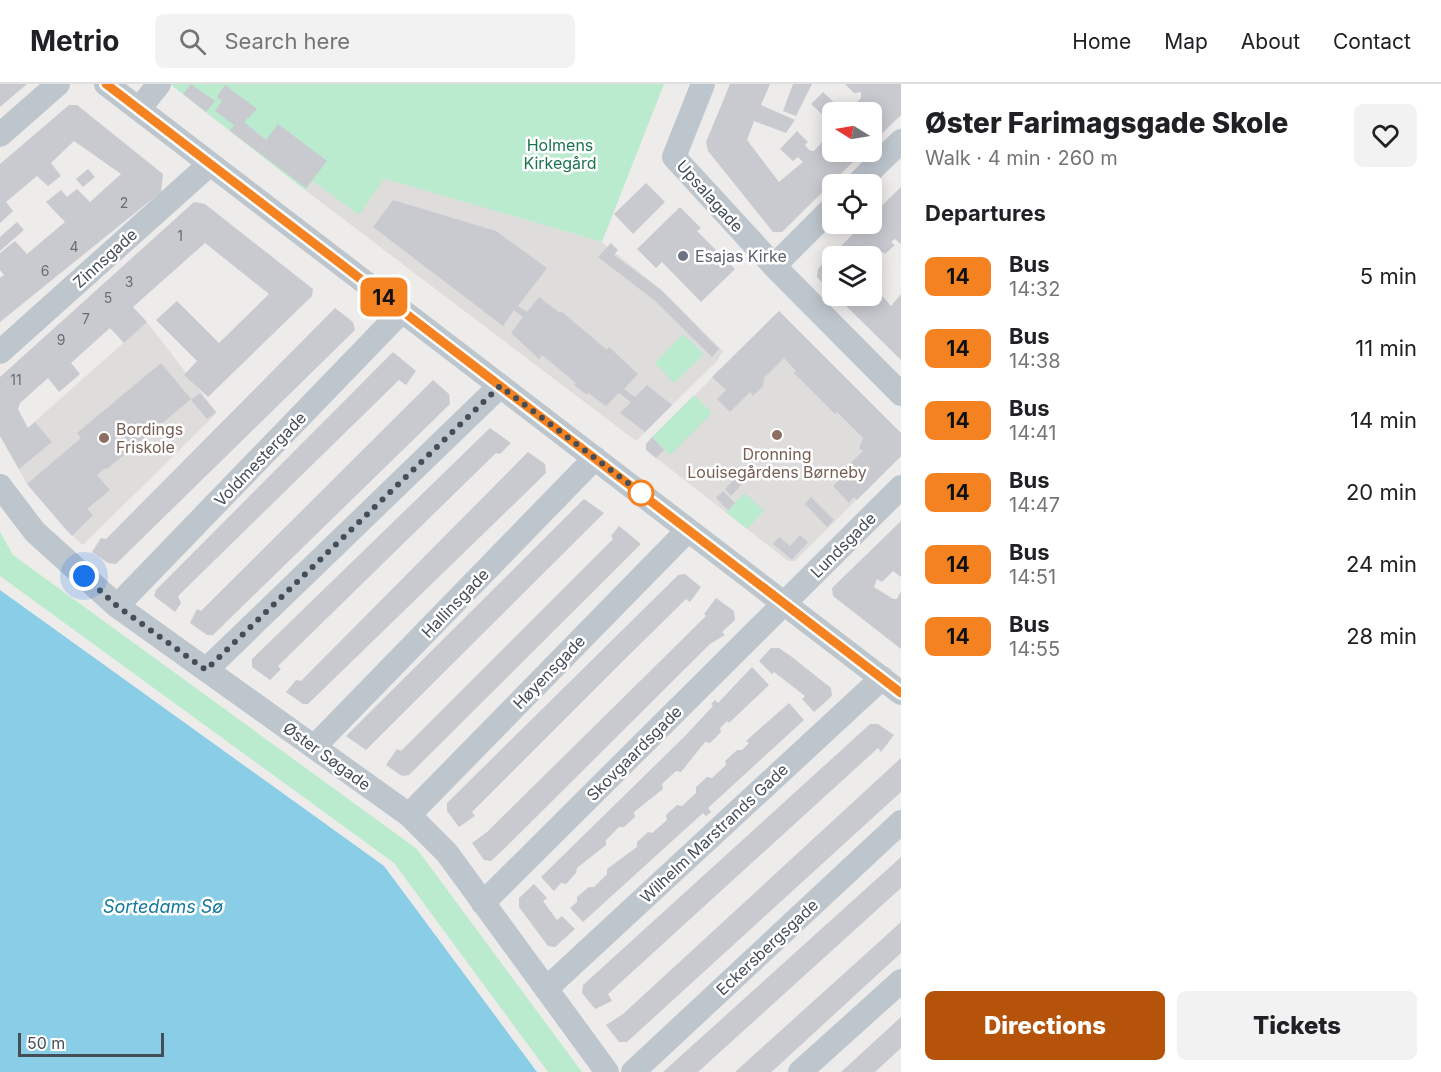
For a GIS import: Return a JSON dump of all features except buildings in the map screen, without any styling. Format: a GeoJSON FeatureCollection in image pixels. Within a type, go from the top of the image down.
{"type":"FeatureCollection","features":[{"type":"Feature","properties":{"kind":"street"},"geometry":{"type":"LineString","coordinates":[[0,135],[58,84]]}},
{"type":"Feature","properties":{"kind":"street"},"geometry":{"type":"LineString","coordinates":[[106,84],[901,693]]}},
{"type":"Feature","properties":{"kind":"street"},"geometry":{"type":"LineString","coordinates":[[139,109],[159,84]]}},
{"type":"Feature","properties":{"kind":"street","name":"Upsalagade"},"geometry":{"type":"LineString","coordinates":[[703,84],[674,157],[774,266],[901,394]]}},
{"type":"Feature","properties":{"kind":"street"},"geometry":{"type":"LineString","coordinates":[[866,174],[901,141]]}},
{"type":"Feature","properties":{"kind":"street","name":"Zinnsgade"},"geometry":{"type":"LineString","coordinates":[[0,352],[210,164]]}},
{"type":"Feature","properties":{"kind":"street"},"geometry":{"type":"LineString","coordinates":[[774,266],[822,218]]}},
{"type":"Feature","properties":{"kind":"street","name":"Voldmestergade"},"geometry":{"type":"LineString","coordinates":[[117,606],[402,311]]}},
{"type":"Feature","properties":{"kind":"street"},"geometry":{"type":"LineString","coordinates":[[206,670],[500,386]]}},
{"type":"Feature","properties":{"kind":"street","name":"Hallinsgade"},"geometry":{"type":"LineString","coordinates":[[314,747],[595,458]]}},
{"type":"Feature","properties":{"kind":"street","name":"Øster Søgade"},"geometry":{"type":"LineString","coordinates":[[0,486],[35,532],[117,606],[409,815],[447,853],[607,1072]]}},
{"type":"Feature","properties":{"kind":"street","name":"Lundsgade"},"geometry":{"type":"LineString","coordinates":[[784,603],[901,487]]}},
{"type":"Feature","properties":{"kind":"street","name":"Høyensgade"},"geometry":{"type":"LineString","coordinates":[[409,815],[688,530]]}},
{"type":"Feature","properties":{"kind":"street","name":"Skovgaardsgade"},"geometry":{"type":"LineString","coordinates":[[483,903],[784,603]]}},
{"type":"Feature","properties":{"kind":"street","name":"Wilhelm Marstrands Gade"},"geometry":{"type":"LineString","coordinates":[[546,989],[882,678]]}},
{"type":"Feature","properties":{"kind":"street","name":"Eckersbergsgade"},"geometry":{"type":"LineString","coordinates":[[633,1072],[901,822]]}},
{"type":"Feature","properties":{"kind":"street"},"geometry":{"type":"LineString","coordinates":[[800,1072],[901,981]]}},
{"type":"Feature","properties":{"kind":"shaded area"},"geometry":{"type":"Polygon","coordinates":[[[329,162],[602,242],[664,292],[723,351],[717,361],[636,441],[305,190],[329,162]]]}},
{"type":"Feature","properties":{"kind":"shaded area","name":"Dronning Louisegårdens Børneby"},"geometry":{"type":"Polygon","coordinates":[[[779,311],[901,434],[901,456],[795,561],[788,561],[646,450],[646,444],[779,311]]]}},
{"type":"Feature","properties":{"kind":"shaded area","name":"Bordings Friskole"},"geometry":{"type":"Polygon","coordinates":[[[147,322],[217,413],[83,545],[64,528],[27,484],[6,447],[147,322]]]}},
{"type":"Feature","properties":{"kind":"green space","name":"Holmens Kirkegård"},"geometry":{"type":"Polygon","coordinates":[[[170,84],[664,84],[602,242],[379,177],[384,179],[359,215],[313,181],[305,190],[170,84]]]}},
{"type":"Feature","properties":{"kind":"green space"},"geometry":{"type":"Polygon","coordinates":[[[683,334],[704,354],[674,383],[655,363],[683,334]]]}},
{"type":"Feature","properties":{"kind":"green space"},"geometry":{"type":"Polygon","coordinates":[[[694,395],[712,413],[670,455],[652,437],[694,395]]]}},
{"type":"Feature","properties":{"kind":"green space"},"geometry":{"type":"Polygon","coordinates":[[[745,493],[764,511],[747,529],[726,512],[745,493]]]}},
{"type":"Feature","properties":{"kind":"green space"},"geometry":{"type":"Polygon","coordinates":[[[0,532],[13,555],[417,849],[582,1072],[548,1072],[394,863],[0,576],[0,532]]]}},
{"type":"Feature","properties":{"kind":"water","name":"Sortedams Sø"},"geometry":{"type":"Polygon","coordinates":[[[0,590],[384,866],[537,1072],[0,1072],[0,590]]]}},
{"type":"Feature","properties":{"kind":"bus line","name":"14"},"geometry":{"type":"LineString","coordinates":[[106,84],[901,693]]}},
{"type":"Feature","properties":{"kind":"place","name":"Esajas Kirke"},"geometry":{"type":"Point","coordinates":[683,256]}},
{"type":"Feature","properties":{"kind":"place","name":"Dronning Louisegårdens Børneby"},"geometry":{"type":"Point","coordinates":[777,435]}},
{"type":"Feature","properties":{"kind":"place","name":"Bordings Friskole"},"geometry":{"type":"Point","coordinates":[104,438]}},
{"type":"Feature","properties":{"kind":"route"},"geometry":{"type":"LineString","coordinates":[[84,576],[117,606],[206,670],[500,386],[641,493]]}}]}
